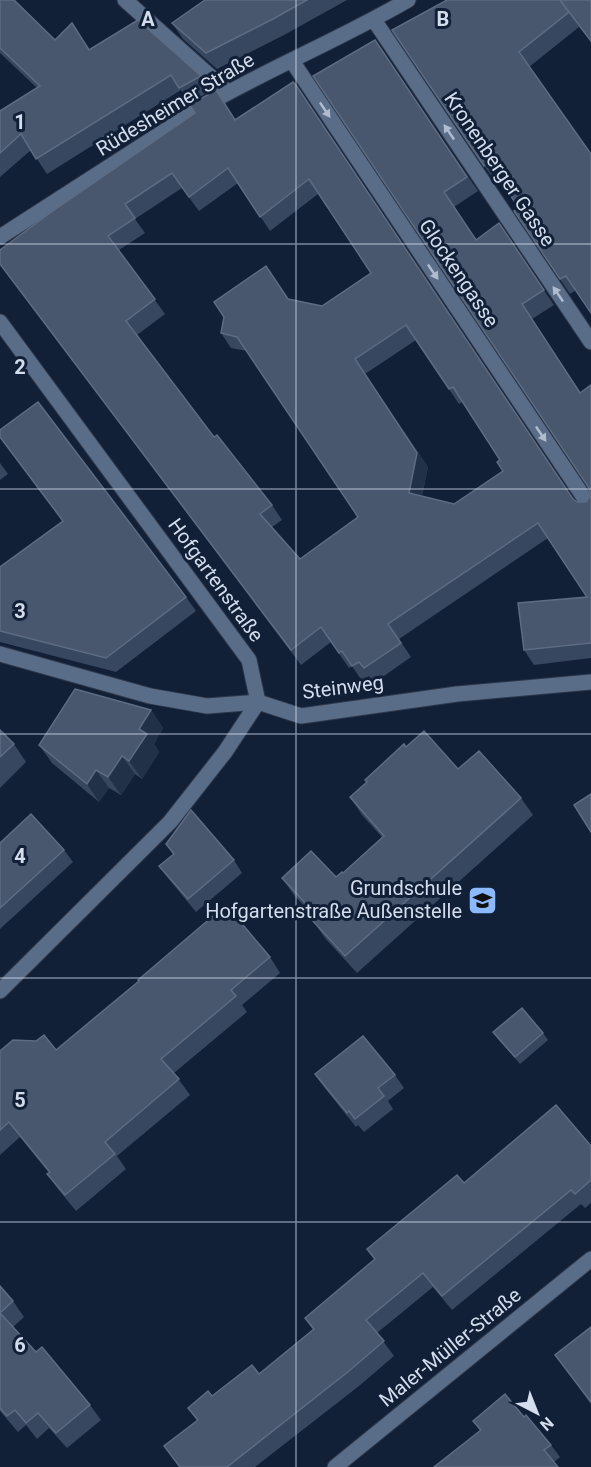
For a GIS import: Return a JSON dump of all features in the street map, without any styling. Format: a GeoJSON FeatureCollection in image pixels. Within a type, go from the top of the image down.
{"type":"FeatureCollection","features":[{"type":"Feature","properties":{"kind":"street"},"geometry":{"type":"LineString","coordinates":[[125,0],[228,92]]}},
{"type":"Feature","properties":{"kind":"street","name":"Rüdesheimer Straße"},"geometry":{"type":"LineString","coordinates":[[0,237],[228,92],[374,20],[408,0]]}},
{"type":"Feature","properties":{"kind":"street","name":"Kronenberger Gasse"},"geometry":{"type":"LineString","coordinates":[[374,20],[591,342]]}},
{"type":"Feature","properties":{"kind":"street","name":"Glockengasse"},"geometry":{"type":"LineString","coordinates":[[292,61],[591,508]]}},
{"type":"Feature","properties":{"kind":"street","name":"Hofgartenstraße"},"geometry":{"type":"LineString","coordinates":[[0,322],[249,660],[258,702]]}},
{"type":"Feature","properties":{"kind":"street","name":"Steinweg"},"geometry":{"type":"LineString","coordinates":[[0,654],[150,696],[207,706],[258,702],[301,716],[457,694],[591,682]]}},
{"type":"Feature","properties":{"kind":"street"},"geometry":{"type":"LineString","coordinates":[[0,991],[170,822],[225,753],[258,702]]}},
{"type":"Feature","properties":{"kind":"street","name":"Maler-Müller-Straße"},"geometry":{"type":"LineString","coordinates":[[335,1467],[591,1259]]}},
{"type":"Feature","properties":{"kind":"building"},"geometry":{"type":"Polygon","coordinates":[[[0,0],[14,0],[55,40],[72,23],[89,50],[138,20],[201,76],[179,88],[171,75],[36,159],[21,134],[0,153],[0,111],[40,86],[0,48],[0,0]]]}},
{"type":"Feature","properties":{"kind":"building"},"geometry":{"type":"Polygon","coordinates":[[[205,0],[307,0],[206,53],[172,23],[205,0]]]}},
{"type":"Feature","properties":{"kind":"building"},"geometry":{"type":"Polygon","coordinates":[[[447,0],[560,0],[569,12],[519,52],[591,154],[591,313],[566,276],[560,279],[514,211],[519,208],[488,163],[484,166],[392,30],[447,0]]]}},
{"type":"Feature","properties":{"kind":"building"},"geometry":{"type":"Polygon","coordinates":[[[560,0],[591,0],[591,41],[560,0]]]}},
{"type":"Feature","properties":{"kind":"building"},"geometry":{"type":"Polygon","coordinates":[[[375,40],[467,177],[444,192],[476,240],[499,223],[544,290],[522,304],[580,393],[591,385],[591,643],[524,650],[518,603],[587,597],[538,523],[388,624],[401,643],[364,668],[359,662],[352,666],[342,651],[339,653],[321,627],[291,650],[0,264],[0,250],[195,113],[190,105],[216,90],[235,120],[293,82],[573,499],[577,502],[586,502],[590,497],[589,488],[313,76],[375,40]],[[228,168],[189,197],[172,173],[125,204],[135,218],[108,236],[155,299],[126,321],[214,437],[217,435],[272,505],[260,514],[300,559],[358,517],[237,337],[221,333],[224,317],[214,302],[266,266],[288,299],[322,306],[371,273],[309,179],[260,217],[228,168]],[[406,325],[355,359],[417,453],[409,493],[454,504],[503,471],[497,462],[500,460],[453,387],[449,389],[406,325]]]}},
{"type":"Feature","properties":{"kind":"building"},"geometry":{"type":"Polygon","coordinates":[[[38,402],[186,597],[106,658],[0,631],[0,567],[63,521],[0,437],[0,430],[38,402]]]}},
{"type":"Feature","properties":{"kind":"building"},"geometry":{"type":"Polygon","coordinates":[[[75,689],[151,710],[139,729],[147,734],[129,761],[122,756],[108,777],[96,770],[87,784],[39,745],[75,689]]]}},
{"type":"Feature","properties":{"kind":"building"},"geometry":{"type":"Polygon","coordinates":[[[0,730],[14,744],[0,757],[0,730]]]}},
{"type":"Feature","properties":{"kind":"building"},"geometry":{"type":"Polygon","coordinates":[[[424,731],[458,769],[479,751],[521,798],[345,956],[313,921],[318,917],[282,878],[311,851],[336,877],[384,836],[350,797],[404,744],[406,747],[424,731]]]}},
{"type":"Feature","properties":{"kind":"building"},"geometry":{"type":"Polygon","coordinates":[[[591,794],[591,832],[574,805],[591,794]]]}},
{"type":"Feature","properties":{"kind":"building"},"geometry":{"type":"Polygon","coordinates":[[[191,810],[234,860],[188,899],[159,866],[174,854],[166,844],[191,810]]]}},
{"type":"Feature","properties":{"kind":"building"},"geometry":{"type":"Polygon","coordinates":[[[31,814],[64,850],[0,908],[0,843],[31,814]]]}},
{"type":"Feature","properties":{"kind":"building"},"geometry":{"type":"Polygon","coordinates":[[[226,905],[270,957],[231,990],[236,996],[161,1059],[179,1079],[105,1142],[115,1154],[65,1195],[47,1174],[50,1172],[9,1122],[0,1130],[0,1051],[13,1040],[36,1041],[44,1035],[56,1050],[226,905]]]}},
{"type":"Feature","properties":{"kind":"building"},"geometry":{"type":"Polygon","coordinates":[[[522,1008],[543,1033],[515,1057],[493,1032],[522,1008]]]}},
{"type":"Feature","properties":{"kind":"building"},"geometry":{"type":"Polygon","coordinates":[[[363,1036],[395,1075],[378,1088],[384,1096],[355,1119],[349,1111],[347,1113],[315,1074],[363,1036]]]}},
{"type":"Feature","properties":{"kind":"building"},"geometry":{"type":"Polygon","coordinates":[[[556,1105],[591,1146],[591,1180],[575,1194],[571,1190],[442,1296],[423,1273],[366,1320],[384,1341],[227,1467],[180,1467],[164,1446],[198,1420],[188,1408],[208,1391],[212,1396],[252,1365],[259,1374],[314,1329],[305,1318],[375,1259],[367,1249],[457,1175],[464,1183],[556,1105]]]}},
{"type":"Feature","properties":{"kind":"building"},"geometry":{"type":"Polygon","coordinates":[[[0,1286],[13,1301],[0,1313],[0,1286]]]}},
{"type":"Feature","properties":{"kind":"building"},"geometry":{"type":"Polygon","coordinates":[[[0,1313],[36,1352],[42,1347],[90,1405],[56,1433],[38,1413],[26,1423],[15,1410],[7,1416],[0,1408],[0,1313]]]}},
{"type":"Feature","properties":{"kind":"building"},"geometry":{"type":"Polygon","coordinates":[[[591,1327],[591,1402],[555,1355],[591,1327]]]}},
{"type":"Feature","properties":{"kind":"building"},"geometry":{"type":"Polygon","coordinates":[[[505,1394],[551,1445],[544,1450],[558,1467],[434,1467],[481,1430],[473,1421],[505,1394]]]}},
{"type":"Feature","properties":{"kind":"place","name":"Grundschule Hofgartenstraße Außenstelle"},"geometry":{"type":"Point","coordinates":[483,900]}}]}
